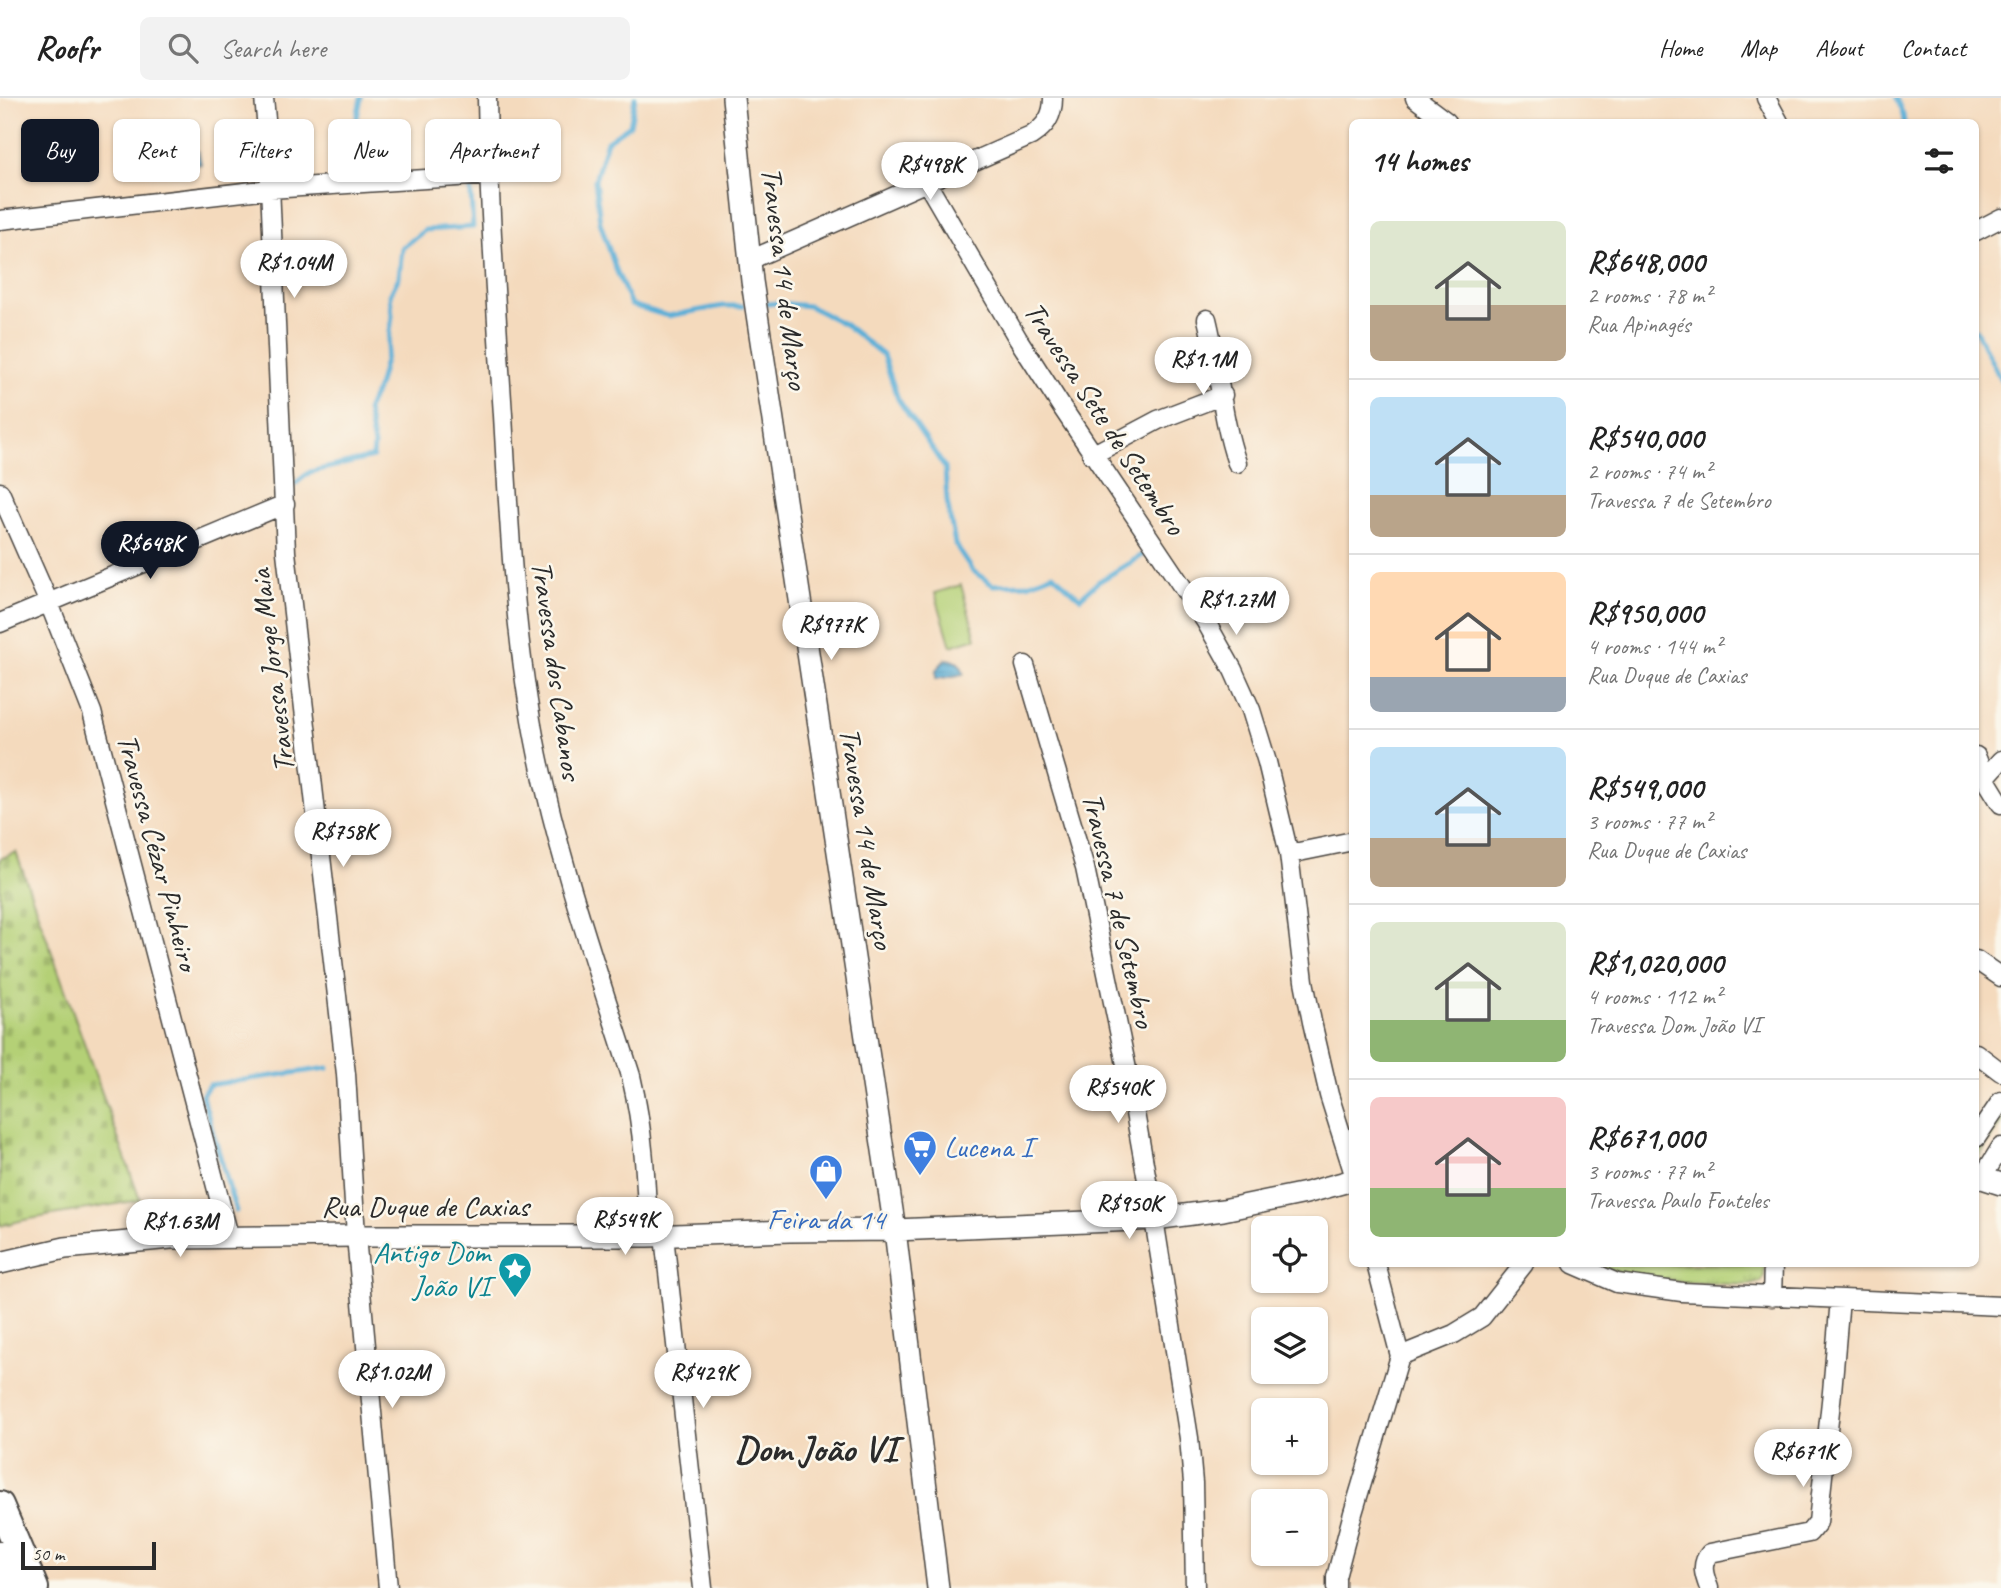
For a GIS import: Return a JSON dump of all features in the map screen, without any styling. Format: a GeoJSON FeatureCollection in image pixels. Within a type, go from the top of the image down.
{"type":"FeatureCollection","features":[{"type":"Feature","properties":{"kind":"main road"},"geometry":{"type":"LineString","coordinates":[[0,1505],[35,1588]]}},
{"type":"Feature","properties":{"kind":"main road"},"geometry":{"type":"LineString","coordinates":[[0,1555],[15,1588]]}},
{"type":"Feature","properties":{"kind":"street","name":"Travessa Jorge Maia"},"geometry":{"type":"LineString","coordinates":[[264,98],[286,552],[346,1074],[355,1236],[388,1588]]}},
{"type":"Feature","properties":{"kind":"street","name":"Travessa dos Cabanos"},"geometry":{"type":"LineString","coordinates":[[487,98],[487,119]]}},
{"type":"Feature","properties":{"kind":"street","name":"Travessa 14 de Março"},"geometry":{"type":"LineString","coordinates":[[733,98],[750,260],[895,1230],[938,1588]]}},
{"type":"Feature","properties":{"kind":"street"},"geometry":{"type":"LineString","coordinates":[[750,260],[1031,136],[1043,128],[1050,117],[1053,98]]}},
{"type":"Feature","properties":{"kind":"street"},"geometry":{"type":"LineString","coordinates":[[1415,98],[1443,119]]}},
{"type":"Feature","properties":{"kind":"street"},"geometry":{"type":"LineString","coordinates":[[1766,98],[1777,119]]}},
{"type":"Feature","properties":{"kind":"street"},"geometry":{"type":"LineString","coordinates":[[0,220],[270,189],[425,179]]}},
{"type":"Feature","properties":{"kind":"street","name":"Travessa dos Cabanos"},"geometry":{"type":"LineString","coordinates":[[488,182],[510,537],[526,682],[556,836],[638,1105],[704,1588]]}},
{"type":"Feature","properties":{"kind":"street","name":"Travessa Sete de Setembro"},"geometry":{"type":"LineString","coordinates":[[927,183],[1018,340],[1092,455],[1206,622],[1233,670],[1251,710],[1267,762],[1289,854],[1304,981],[1312,1021],[1329,1095],[1349,1158]]}},
{"type":"Feature","properties":{"kind":"street"},"geometry":{"type":"LineString","coordinates":[[1979,229],[2001,218]]}},
{"type":"Feature","properties":{"kind":"street"},"geometry":{"type":"LineString","coordinates":[[1207,319],[1223,395],[1227,429],[1237,463]]}},
{"type":"Feature","properties":{"kind":"street"},"geometry":{"type":"LineString","coordinates":[[1092,455],[1158,420],[1223,395]]}},
{"type":"Feature","properties":{"kind":"street","name":"Travessa Cézar Pinheiro"},"geometry":{"type":"LineString","coordinates":[[0,492],[82,685],[100,741],[229,1236]]}},
{"type":"Feature","properties":{"kind":"street"},"geometry":{"type":"LineString","coordinates":[[0,623],[285,504]]}},
{"type":"Feature","properties":{"kind":"street","name":"Travessa 7 de Setembro"},"geometry":{"type":"LineString","coordinates":[[1025,665],[1085,868],[1128,1074],[1189,1438],[1194,1496],[1195,1588]]}},
{"type":"Feature","properties":{"kind":"street"},"geometry":{"type":"LineString","coordinates":[[1985,778],[2001,760]]}},
{"type":"Feature","properties":{"kind":"street"},"geometry":{"type":"LineString","coordinates":[[1979,763],[2001,804]]}},
{"type":"Feature","properties":{"kind":"street"},"geometry":{"type":"LineString","coordinates":[[1289,854],[1349,842]]}},
{"type":"Feature","properties":{"kind":"street"},"geometry":{"type":"LineString","coordinates":[[1979,962],[2001,977]]}},
{"type":"Feature","properties":{"kind":"street"},"geometry":{"type":"LineString","coordinates":[[1979,1055],[2001,1072]]}},
{"type":"Feature","properties":{"kind":"street"},"geometry":{"type":"LineString","coordinates":[[1979,1134],[2001,1101]]}},
{"type":"Feature","properties":{"kind":"street"},"geometry":{"type":"LineString","coordinates":[[1986,1179],[2001,1147]]}},
{"type":"Feature","properties":{"kind":"street","name":"Rua Duque de Caxias"},"geometry":{"type":"LineString","coordinates":[[0,1262],[65,1248],[171,1238],[656,1236],[895,1230],[1154,1219],[1259,1204],[1349,1181]]}},
{"type":"Feature","properties":{"kind":"street"},"geometry":{"type":"LineString","coordinates":[[1336,1588],[1336,1577],[1353,1513],[1400,1356],[1377,1267]]}},
{"type":"Feature","properties":{"kind":"street"},"geometry":{"type":"LineString","coordinates":[[1400,1356],[1454,1334],[1482,1317],[1522,1267]]}},
{"type":"Feature","properties":{"kind":"street"},"geometry":{"type":"LineString","coordinates":[[1580,1267],[1617,1283],[1682,1292],[2001,1306]]}},
{"type":"Feature","properties":{"kind":"street"},"geometry":{"type":"LineString","coordinates":[[1772,1297],[1773,1267]]}},
{"type":"Feature","properties":{"kind":"street"},"geometry":{"type":"LineString","coordinates":[[1709,1588],[1703,1566],[1710,1553],[1809,1533],[1818,1522],[1840,1299]]}},
{"type":"Feature","properties":{"kind":"green space"},"geometry":{"type":"Polygon","coordinates":[[[961,585],[976,638],[951,646],[935,593],[961,585]]]}},
{"type":"Feature","properties":{"kind":"green space"},"geometry":{"type":"Polygon","coordinates":[[[16,852],[140,1200],[0,1226],[0,859],[16,852]]]}},
{"type":"Feature","properties":{"kind":"green space"},"geometry":{"type":"Polygon","coordinates":[[[2001,1096],[2001,1123],[1979,1156],[1979,1129],[2001,1096]]]}},
{"type":"Feature","properties":{"kind":"green space"},"geometry":{"type":"Polygon","coordinates":[[[1601,1267],[1764,1267],[1764,1276],[1761,1282],[1749,1285],[1650,1279],[1601,1267]]]}},
{"type":"Feature","properties":{"kind":"water"},"geometry":{"type":"Polygon","coordinates":[[[946,659],[958,663],[964,674],[936,679],[936,670],[946,659]]]}},
{"type":"Feature","properties":{"kind":"waterway"},"geometry":{"type":"LineString","coordinates":[[357,119],[361,98]]}},
{"type":"Feature","properties":{"kind":"waterway"},"geometry":{"type":"LineString","coordinates":[[635,98],[630,125],[607,141],[595,180],[600,222],[631,305],[668,316],[723,306],[743,306]]}},
{"type":"Feature","properties":{"kind":"waterway"},"geometry":{"type":"LineString","coordinates":[[1896,98],[1904,119]]}},
{"type":"Feature","properties":{"kind":"waterway"},"geometry":{"type":"LineString","coordinates":[[296,483],[310,472],[373,457],[374,446],[367,410],[379,384],[388,348],[392,316],[390,295],[399,277],[402,248],[425,230],[473,227],[470,182]]}},
{"type":"Feature","properties":{"kind":"waterway"},"geometry":{"type":"LineString","coordinates":[[764,304],[809,306],[844,324],[883,355],[898,399],[945,468],[947,501],[955,544],[973,571],[993,585],[1028,584],[1053,574],[1080,598],[1098,582],[1146,553]]}},
{"type":"Feature","properties":{"kind":"waterway"},"geometry":{"type":"LineString","coordinates":[[1979,336],[2001,380]]}},
{"type":"Feature","properties":{"kind":"waterway"},"geometry":{"type":"LineString","coordinates":[[236,1211],[202,1095],[209,1085],[328,1068]]}},
{"type":"Feature","properties":{"kind":"place","name":"Lucena I"},"geometry":{"type":"Point","coordinates":[920,1177]}},
{"type":"Feature","properties":{"kind":"place","name":"Feira da 14"},"geometry":{"type":"Point","coordinates":[826,1201]}},
{"type":"Feature","properties":{"kind":"place","name":"Antigo Dom João VI"},"geometry":{"type":"Point","coordinates":[515,1299]}},
{"type":"Feature","properties":{"kind":"district","name":"Dom João VI"},"geometry":{"type":"Point","coordinates":[816,1448]}}]}
